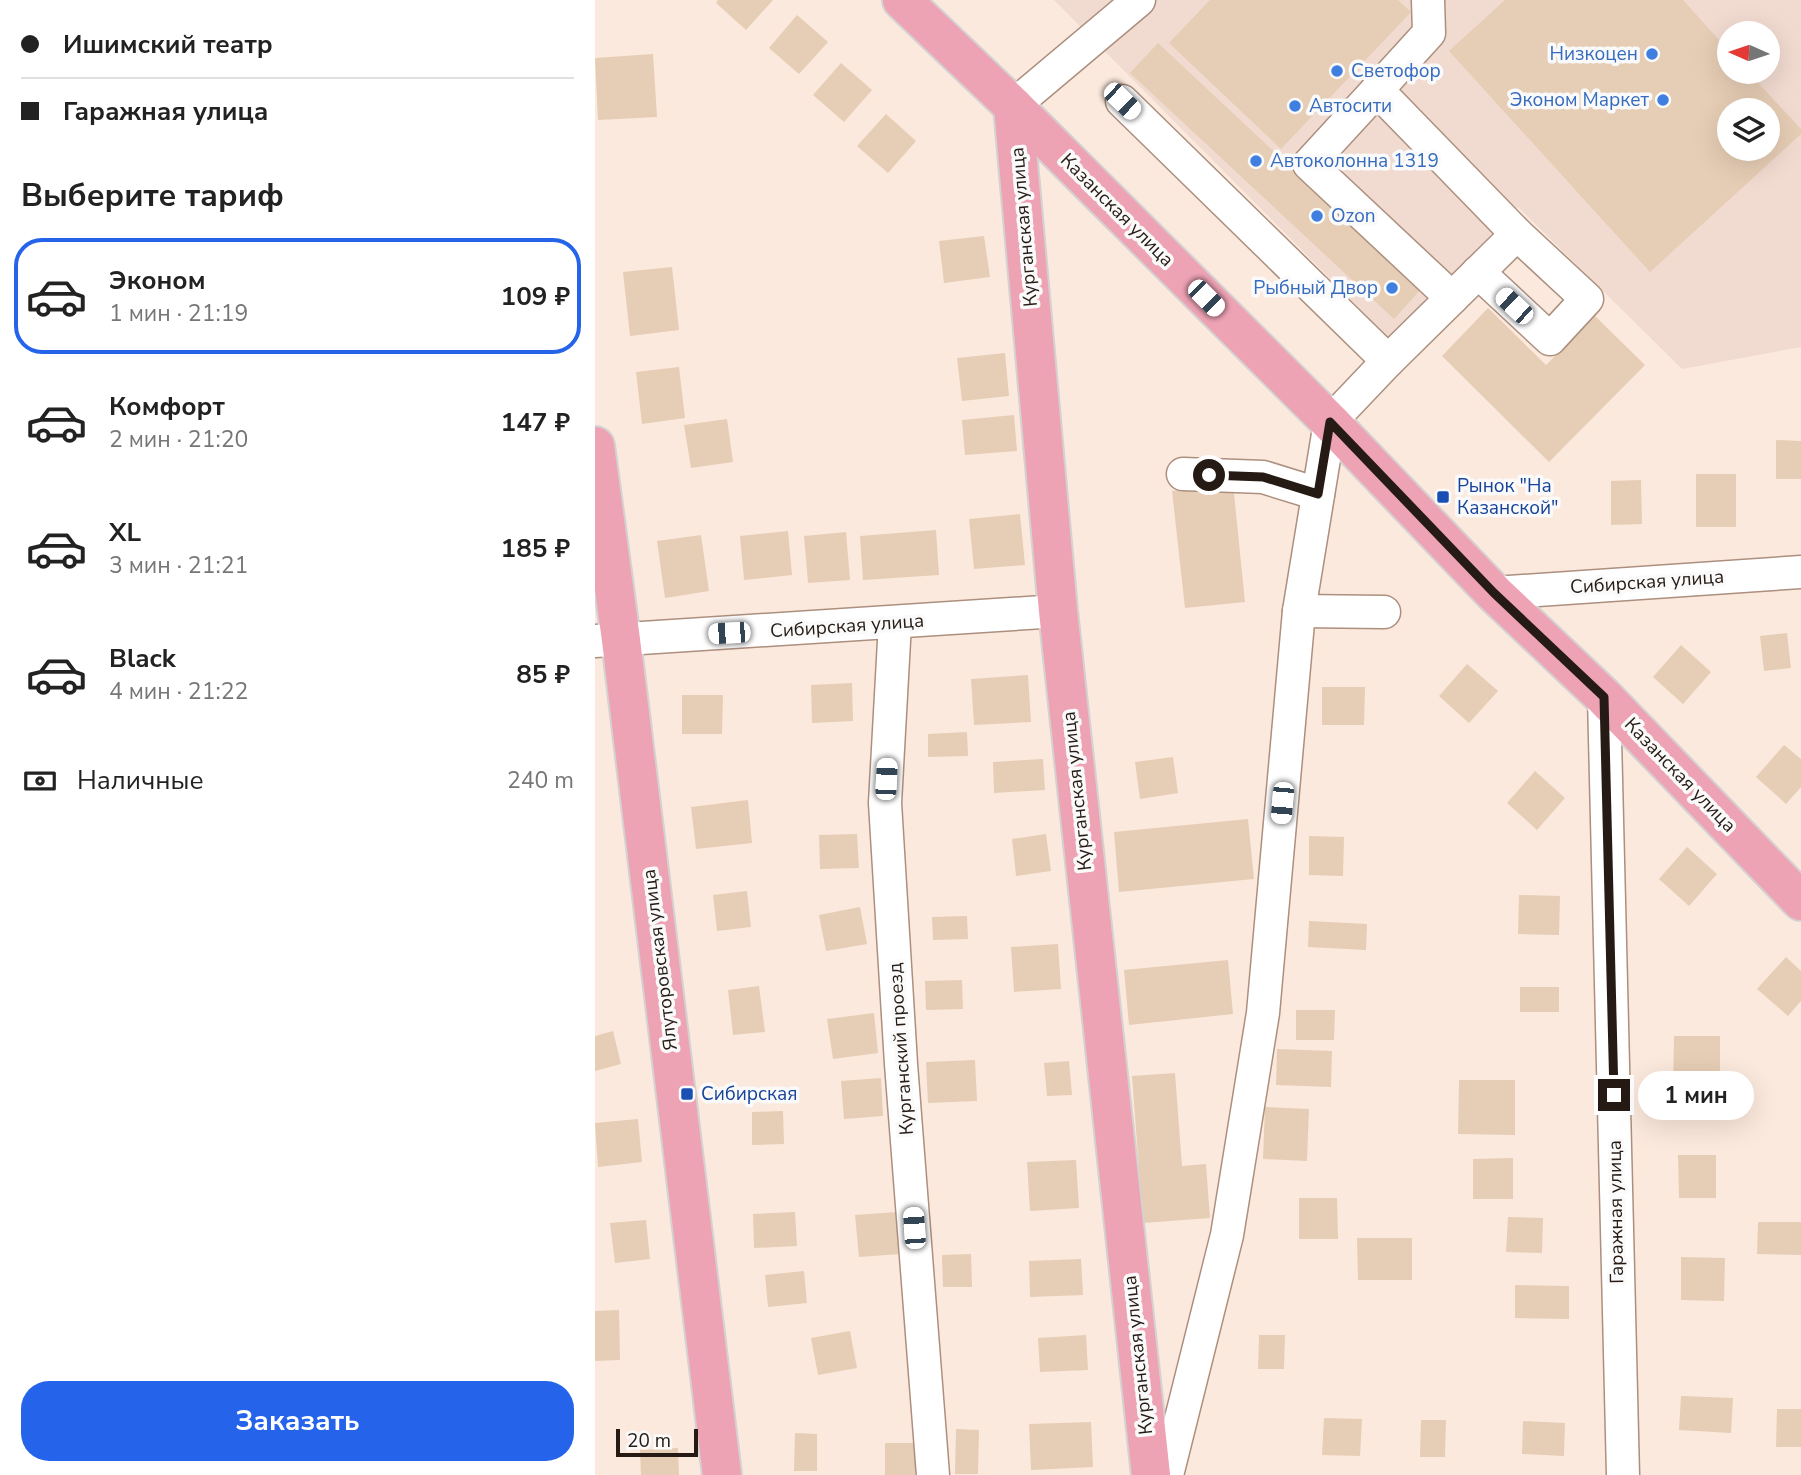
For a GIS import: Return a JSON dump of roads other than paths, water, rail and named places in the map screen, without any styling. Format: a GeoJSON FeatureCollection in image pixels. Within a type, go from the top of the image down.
{"type":"FeatureCollection","features":[{"type":"Feature","properties":{"kind":"main road","name":"Казанская улица"},"geometry":{"type":"LineString","coordinates":[[902,0],[1013,106],[1330,422],[1494,593],[1604,697],[1801,901]]}},
{"type":"Feature","properties":{"kind":"main road","name":"Курганская улица"},"geometry":{"type":"LineString","coordinates":[[1013,106],[1058,611],[1151,1475]]}},
{"type":"Feature","properties":{"kind":"main road","name":"Ялуторовская улица"},"geometry":{"type":"LineString","coordinates":[[595,446],[608,641],[722,1475]]}},
{"type":"Feature","properties":{"kind":"street"},"geometry":{"type":"LineString","coordinates":[[1013,106],[1139,0]]}},
{"type":"Feature","properties":{"kind":"street"},"geometry":{"type":"LineString","coordinates":[[1428,0],[1429,33],[1309,164],[1452,298]]}},
{"type":"Feature","properties":{"kind":"street"},"geometry":{"type":"LineString","coordinates":[[1377,90],[1517,234],[1587,299],[1551,339],[1478,272]]}},
{"type":"Feature","properties":{"kind":"street"},"geometry":{"type":"LineString","coordinates":[[1122,101],[1388,361]]}},
{"type":"Feature","properties":{"kind":"street"},"geometry":{"type":"LineString","coordinates":[[1167,1475],[1227,1235],[1263,1013],[1299,611],[1330,422],[1517,234]]}},
{"type":"Feature","properties":{"kind":"street"},"geometry":{"type":"LineString","coordinates":[[1182,474],[1263,477],[1318,494]]}},
{"type":"Feature","properties":{"kind":"street","name":"Сибирская улица"},"geometry":{"type":"LineString","coordinates":[[1494,593],[1801,572]]}},
{"type":"Feature","properties":{"kind":"street","name":"Сибирская улица"},"geometry":{"type":"LineString","coordinates":[[608,641],[1058,611]]}},
{"type":"Feature","properties":{"kind":"street"},"geometry":{"type":"LineString","coordinates":[[1299,611],[1384,612]]}},
{"type":"Feature","properties":{"kind":"street","name":"Курганский проезд"},"geometry":{"type":"LineString","coordinates":[[895,623],[885,803],[901,1064],[933,1475]]}},
{"type":"Feature","properties":{"kind":"street","name":"Гаражная улица"},"geometry":{"type":"LineString","coordinates":[[1604,697],[1623,1475]]}},
{"type":"Feature","properties":{"kind":"place","name":"Низкоцен"},"geometry":{"type":"Point","coordinates":[1652,54]}},
{"type":"Feature","properties":{"kind":"place","name":"Светофор"},"geometry":{"type":"Point","coordinates":[1337,71]}},
{"type":"Feature","properties":{"kind":"place","name":"Эконом Маркет"},"geometry":{"type":"Point","coordinates":[1663,100]}},
{"type":"Feature","properties":{"kind":"place","name":"Автосити"},"geometry":{"type":"Point","coordinates":[1295,106]}},
{"type":"Feature","properties":{"kind":"place","name":"Автоколонна 1319"},"geometry":{"type":"Point","coordinates":[1256,161]}},
{"type":"Feature","properties":{"kind":"place","name":"Ozon"},"geometry":{"type":"Point","coordinates":[1317,216]}},
{"type":"Feature","properties":{"kind":"place","name":"Рыбный Двор"},"geometry":{"type":"Point","coordinates":[1392,288]}},
{"type":"Feature","properties":{"kind":"place","name":"Рынок \"На Казанской\""},"geometry":{"type":"Point","coordinates":[1443,497]}},
{"type":"Feature","properties":{"kind":"place","name":"Сибирская"},"geometry":{"type":"Point","coordinates":[687,1094]}}]}
